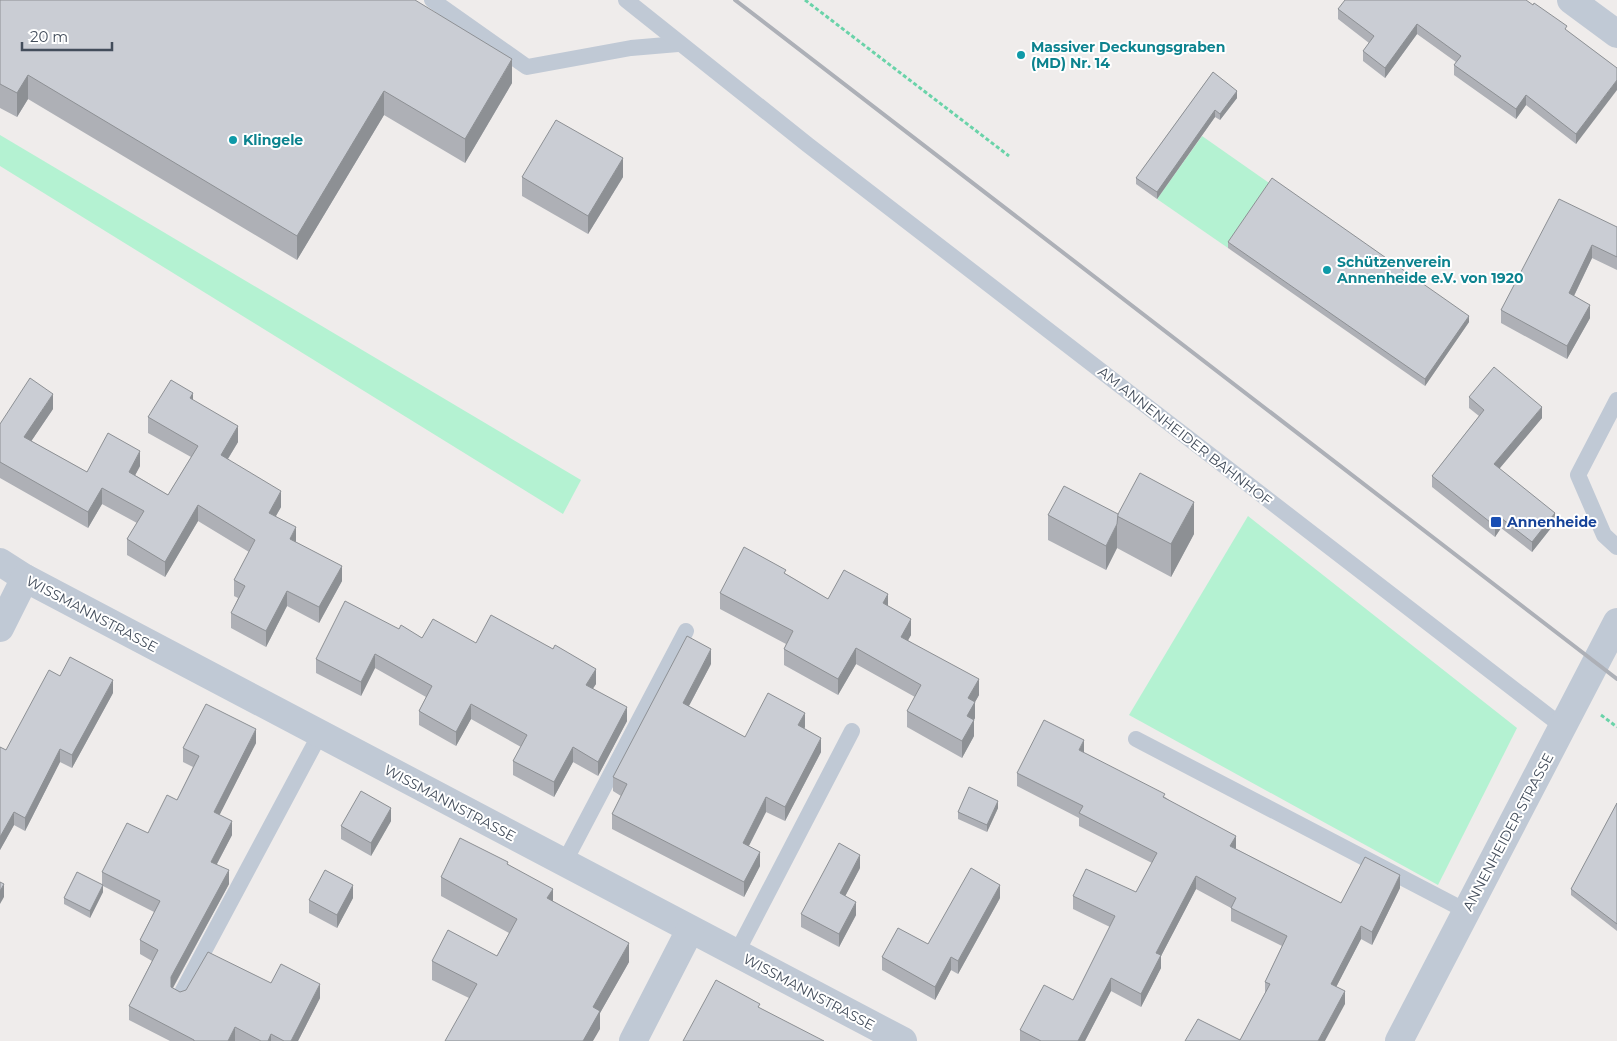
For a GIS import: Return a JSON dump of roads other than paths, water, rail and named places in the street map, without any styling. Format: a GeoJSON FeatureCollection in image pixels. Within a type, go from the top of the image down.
{"type":"FeatureCollection","features":[{"type":"Feature","properties":{"kind":"street"},"geometry":{"type":"LineString","coordinates":[[1574,1],[1617,34]]}},
{"type":"Feature","properties":{"kind":"street","name":"WISSMANNSTRASSE"},"geometry":{"type":"LineString","coordinates":[[0,562],[25,578],[902,1041]]}},
{"type":"Feature","properties":{"kind":"street"},"geometry":{"type":"LineString","coordinates":[[0,628],[25,578]]}},
{"type":"Feature","properties":{"kind":"street","name":"ANNENHEIDER STRASSE"},"geometry":{"type":"LineString","coordinates":[[1399,1041],[1617,622]]}},
{"type":"Feature","properties":{"kind":"street"},"geometry":{"type":"LineString","coordinates":[[633,1041],[690,930]]}},
{"type":"Feature","properties":{"kind":"lane"},"geometry":{"type":"LineString","coordinates":[[432,0],[527,67],[631,48],[678,44]]}},
{"type":"Feature","properties":{"kind":"lane","name":"AM ANNENHEIDER BAHNHOF"},"geometry":{"type":"LineString","coordinates":[[626,0],[678,44],[808,145],[1563,727]]}},
{"type":"Feature","properties":{"kind":"lane"},"geometry":{"type":"LineString","coordinates":[[1617,400],[1578,475],[1604,535],[1617,548]]}},
{"type":"Feature","properties":{"kind":"lane"},"geometry":{"type":"LineString","coordinates":[[564,863],[686,631]]}},
{"type":"Feature","properties":{"kind":"lane"},"geometry":{"type":"LineString","coordinates":[[736,954],[852,731]]}},
{"type":"Feature","properties":{"kind":"lane"},"geometry":{"type":"LineString","coordinates":[[180,996],[320,734]]}},
{"type":"Feature","properties":{"kind":"lane"},"geometry":{"type":"LineString","coordinates":[[1136,739],[1466,911]]}},
{"type":"Feature","properties":{"kind":"railway"},"geometry":{"type":"LineString","coordinates":[[735,0],[1617,679]]}},
{"type":"Feature","properties":{"kind":"place","name":"Massiver Deckungsgraben (MD) Nr. 14"},"geometry":{"type":"Point","coordinates":[1021,55]}},
{"type":"Feature","properties":{"kind":"place","name":"Klingele"},"geometry":{"type":"Point","coordinates":[233,140]}},
{"type":"Feature","properties":{"kind":"place","name":"Schützenverein Annenheide e.V. von 1920"},"geometry":{"type":"Point","coordinates":[1327,270]}},
{"type":"Feature","properties":{"kind":"place","name":"Annenheide"},"geometry":{"type":"Point","coordinates":[1496,522]}}]}
